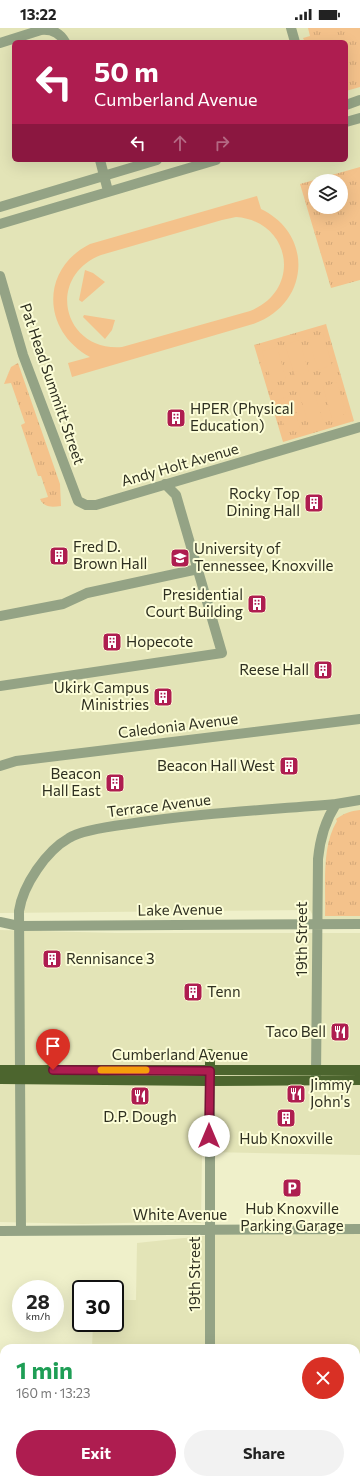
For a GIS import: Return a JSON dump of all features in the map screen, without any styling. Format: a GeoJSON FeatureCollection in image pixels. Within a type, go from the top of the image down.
{"type":"FeatureCollection","features":[{"type":"Feature","properties":{"kind":"main road"},"geometry":{"type":"LineString","coordinates":[[210,1054],[210,1076]]}},
{"type":"Feature","properties":{"kind":"main road","name":"Cumberland Avenue"},"geometry":{"type":"LineString","coordinates":[[0,1070],[21,1074],[210,1076],[316,1075],[360,1070]]}},
{"type":"Feature","properties":{"kind":"main road","name":"Cumberland Avenue"},"geometry":{"type":"LineString","coordinates":[[0,1079],[21,1074]]}},
{"type":"Feature","properties":{"kind":"main road","name":"Cumberland Avenue"},"geometry":{"type":"LineString","coordinates":[[316,1075],[360,1080]]}},
{"type":"Feature","properties":{"kind":"street"},"geometry":{"type":"LineString","coordinates":[[291,28],[295,40]]}},
{"type":"Feature","properties":{"kind":"street"},"geometry":{"type":"LineString","coordinates":[[0,43],[42,30],[56,32],[63,37],[64,40]]}},
{"type":"Feature","properties":{"kind":"street"},"geometry":{"type":"LineString","coordinates":[[348,103],[360,100]]}},
{"type":"Feature","properties":{"kind":"street"},"geometry":{"type":"LineString","coordinates":[[348,121],[360,118]]}},
{"type":"Feature","properties":{"kind":"street"},"geometry":{"type":"LineString","coordinates":[[100,162],[108,191]]}},
{"type":"Feature","properties":{"kind":"street"},"geometry":{"type":"LineString","coordinates":[[0,207],[150,162]]}},
{"type":"Feature","properties":{"kind":"street"},"geometry":{"type":"LineString","coordinates":[[0,224],[209,162]]}},
{"type":"Feature","properties":{"kind":"street","name":"Pat Head Summitt Street"},"geometry":{"type":"LineString","coordinates":[[0,276],[23,355],[78,501]]}},
{"type":"Feature","properties":{"kind":"street","name":"Andy Holt Avenue"},"geometry":{"type":"LineString","coordinates":[[78,501],[86,505],[96,505],[360,427]]}},
{"type":"Feature","properties":{"kind":"street"},"geometry":{"type":"LineString","coordinates":[[0,686],[222,653],[176,495],[166,484]]}},
{"type":"Feature","properties":{"kind":"street"},"geometry":{"type":"LineString","coordinates":[[0,616],[63,604],[86,593],[198,569]]}},
{"type":"Feature","properties":{"kind":"street","name":"Caledonia Avenue"},"geometry":{"type":"LineString","coordinates":[[0,766],[16,761],[360,719]]}},
{"type":"Feature","properties":{"kind":"street","name":"Terrace Avenue"},"geometry":{"type":"LineString","coordinates":[[21,1231],[19,926],[21,901],[29,882],[48,856],[58,845],[70,837],[94,830],[149,820],[336,804],[360,800]]}},
{"type":"Feature","properties":{"kind":"street","name":"19th Street"},"geometry":{"type":"LineString","coordinates":[[316,1075],[319,843],[329,814],[336,804]]}},
{"type":"Feature","properties":{"kind":"street","name":"Lake Avenue"},"geometry":{"type":"LineString","coordinates":[[0,922],[19,926],[360,924]]}},
{"type":"Feature","properties":{"kind":"street","name":"19th Street"},"geometry":{"type":"LineString","coordinates":[[210,1076],[210,1344]]}},
{"type":"Feature","properties":{"kind":"street","name":"White Avenue"},"geometry":{"type":"LineString","coordinates":[[0,1231],[360,1229]]}},
{"type":"Feature","properties":{"kind":"shaded area","name":"University of Tennessee, Knoxville"},"geometry":{"type":"Polygon","coordinates":[[[0,28],[360,28],[360,924],[317,924],[310,910],[0,913],[0,28]]]}},
{"type":"Feature","properties":{"kind":"shaded area"},"geometry":{"type":"Polygon","coordinates":[[[0,930],[117,933],[360,933],[360,1155],[209,1152],[202,1154],[201,1223],[164,1222],[83,1224],[0,1222],[0,930]]]}},
{"type":"Feature","properties":{"kind":"shaded area"},"geometry":{"type":"Polygon","coordinates":[[[360,1233],[360,1344],[92,1344],[93,1332],[124,1332],[124,1300],[136,1300],[137,1243],[222,1234],[360,1233]]]}},
{"type":"Feature","properties":{"kind":"green space"},"geometry":{"type":"Polygon","coordinates":[[[308,28],[360,28],[360,87],[348,90],[348,40],[304,40],[303,38],[310,36],[308,28]]]}},
{"type":"Feature","properties":{"kind":"green space"},"geometry":{"type":"Polygon","coordinates":[[[360,167],[360,280],[331,288],[309,214],[348,214],[348,174],[335,174],[360,167]]]}},
{"type":"Feature","properties":{"kind":"green space"},"geometry":{"type":"Polygon","coordinates":[[[308,182],[308,211],[300,184],[308,182]]]}},
{"type":"Feature","properties":{"kind":"green space"},"geometry":{"type":"Polygon","coordinates":[[[257,196],[261,209],[278,221],[290,235],[297,252],[298,269],[294,286],[285,302],[272,315],[253,324],[72,377],[68,363],[90,357],[74,346],[63,332],[56,316],[53,300],[55,284],[62,269],[74,255],[90,244],[257,196]],[[236,217],[222,220],[101,255],[83,265],[72,279],[67,295],[68,311],[75,326],[86,338],[102,345],[122,347],[250,311],[267,301],[278,288],[283,274],[284,258],[279,243],[269,231],[255,221],[236,217]]]}},
{"type":"Feature","properties":{"kind":"green space"},"geometry":{"type":"Polygon","coordinates":[[[85,270],[93,273],[105,282],[82,302],[79,300],[85,270]]]}},
{"type":"Feature","properties":{"kind":"green space"},"geometry":{"type":"Polygon","coordinates":[[[84,315],[115,320],[112,330],[105,339],[83,317],[84,315]]]}},
{"type":"Feature","properties":{"kind":"green space"},"geometry":{"type":"Polygon","coordinates":[[[326,324],[354,421],[283,442],[254,345],[326,324]]]}},
{"type":"Feature","properties":{"kind":"green space"},"geometry":{"type":"Polygon","coordinates":[[[323,334],[332,365],[318,370],[308,338],[323,334]]]}},
{"type":"Feature","properties":{"kind":"green space"},"geometry":{"type":"Polygon","coordinates":[[[299,340],[309,372],[295,376],[285,345],[299,340]]]}},
{"type":"Feature","properties":{"kind":"green space"},"geometry":{"type":"Polygon","coordinates":[[[277,347],[286,379],[272,383],[262,351],[277,347]]]}},
{"type":"Feature","properties":{"kind":"green space"},"geometry":{"type":"Polygon","coordinates":[[[18,363],[60,484],[61,506],[51,507],[44,504],[40,499],[48,497],[41,476],[38,476],[21,425],[25,423],[11,383],[4,384],[11,367],[18,363]]]}},
{"type":"Feature","properties":{"kind":"green space"},"geometry":{"type":"Polygon","coordinates":[[[337,382],[346,414],[332,418],[323,387],[337,382]]]}},
{"type":"Feature","properties":{"kind":"green space"},"geometry":{"type":"Polygon","coordinates":[[[313,389],[323,421],[309,425],[299,393],[313,389]]]}},
{"type":"Feature","properties":{"kind":"green space"},"geometry":{"type":"Polygon","coordinates":[[[291,396],[300,428],[286,432],[276,400],[291,396]]]}},
{"type":"Feature","properties":{"kind":"green space"},"geometry":{"type":"Polygon","coordinates":[[[360,810],[360,916],[325,916],[325,867],[326,855],[332,831],[337,821],[336,819],[342,815],[360,810]]]}},
{"type":"Feature","properties":{"kind":"slow traffic"},"geometry":{"type":"LineString","coordinates":[[101,1070],[146,1070]]}},
{"type":"Feature","properties":{"kind":"place","name":"HPER (Physical Education)"},"geometry":{"type":"Point","coordinates":[176,418]}},
{"type":"Feature","properties":{"kind":"place","name":"Rocky Top Dining Hall"},"geometry":{"type":"Point","coordinates":[314,503]}},
{"type":"Feature","properties":{"kind":"place","name":"Fred D. Brown Hall"},"geometry":{"type":"Point","coordinates":[59,556]}},
{"type":"Feature","properties":{"kind":"place","name":"University of Tennessee, Knoxville"},"geometry":{"type":"Point","coordinates":[180,558]}},
{"type":"Feature","properties":{"kind":"place","name":"Presidential Court Building"},"geometry":{"type":"Point","coordinates":[257,604]}},
{"type":"Feature","properties":{"kind":"place","name":"Hopecote"},"geometry":{"type":"Point","coordinates":[112,642]}},
{"type":"Feature","properties":{"kind":"place","name":"Reese Hall"},"geometry":{"type":"Point","coordinates":[323,670]}},
{"type":"Feature","properties":{"kind":"place","name":"Ukirk Campus Ministries"},"geometry":{"type":"Point","coordinates":[163,697]}},
{"type":"Feature","properties":{"kind":"place","name":"Beacon Hall West"},"geometry":{"type":"Point","coordinates":[289,766]}},
{"type":"Feature","properties":{"kind":"place","name":"Beacon Hall East"},"geometry":{"type":"Point","coordinates":[115,783]}},
{"type":"Feature","properties":{"kind":"place","name":"Rennisance 3"},"geometry":{"type":"Point","coordinates":[52,959]}},
{"type":"Feature","properties":{"kind":"place","name":"Tenn"},"geometry":{"type":"Point","coordinates":[193,992]}},
{"type":"Feature","properties":{"kind":"place","name":"Taco Bell"},"geometry":{"type":"Point","coordinates":[340,1032]}},
{"type":"Feature","properties":{"kind":"place","name":"Jimmy John's"},"geometry":{"type":"Point","coordinates":[296,1094]}},
{"type":"Feature","properties":{"kind":"place","name":"D.P. Dough"},"geometry":{"type":"Point","coordinates":[140,1096]}},
{"type":"Feature","properties":{"kind":"place","name":"Hub Knoxville"},"geometry":{"type":"Point","coordinates":[286,1118]}},
{"type":"Feature","properties":{"kind":"place","name":"Hub Knoxville Parking Garage"},"geometry":{"type":"Point","coordinates":[292,1188]}},
{"type":"Feature","properties":{"kind":"route"},"geometry":{"type":"LineString","coordinates":[[53,1070],[210,1071],[209,1136]]}}]}
